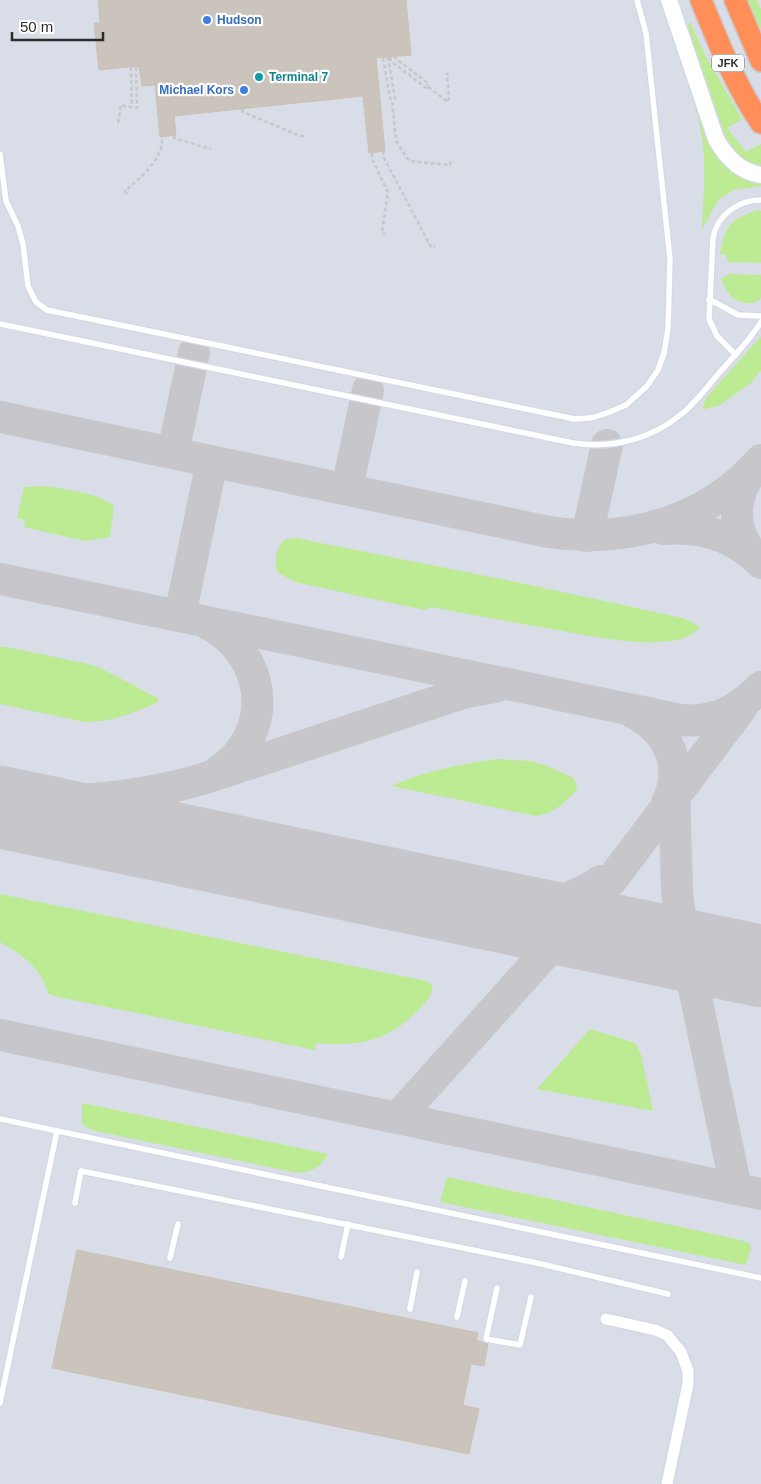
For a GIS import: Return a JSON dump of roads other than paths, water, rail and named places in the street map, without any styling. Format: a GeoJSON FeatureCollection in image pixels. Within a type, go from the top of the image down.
{"type":"FeatureCollection","features":[{"type":"Feature","properties":{"kind":"highway","name":"JFK"},"geometry":{"type":"LineString","coordinates":[[701,0],[727,61],[761,123]]}},
{"type":"Feature","properties":{"kind":"highway","name":"JFK"},"geometry":{"type":"LineString","coordinates":[[736,2],[761,61]]}},
{"type":"Feature","properties":{"kind":"street"},"geometry":{"type":"LineString","coordinates":[[669,0],[713,132],[723,151],[738,166],[761,175]]}},
{"type":"Feature","properties":{"kind":"street"},"geometry":{"type":"LineString","coordinates":[[606,1319],[655,1330],[667,1335],[681,1352],[688,1371],[688,1384],[667,1484]]}},
{"type":"Feature","properties":{"kind":"lane"},"geometry":{"type":"LineString","coordinates":[[0,154],[6,201],[18,226],[23,244],[28,286],[36,302],[47,310],[565,418],[591,418],[616,410],[640,393],[658,370],[667,340],[670,250],[646,33],[637,0]]}},
{"type":"Feature","properties":{"kind":"lane"},"geometry":{"type":"LineString","coordinates":[[736,355],[714,331],[709,319],[712,247],[716,226],[725,214],[737,205],[752,200],[761,200]]}},
{"type":"Feature","properties":{"kind":"lane"},"geometry":{"type":"LineString","coordinates":[[709,299],[738,315],[761,316]]}},
{"type":"Feature","properties":{"kind":"lane"},"geometry":{"type":"LineString","coordinates":[[0,324],[573,443],[607,445],[632,441],[662,428],[684,412],[736,355],[761,322]]}},
{"type":"Feature","properties":{"kind":"lane"},"geometry":{"type":"LineString","coordinates":[[0,1119],[761,1278]]}},
{"type":"Feature","properties":{"kind":"lane"},"geometry":{"type":"LineString","coordinates":[[0,1403],[57,1131]]}},
{"type":"Feature","properties":{"kind":"lane"},"geometry":{"type":"LineString","coordinates":[[74,1203],[81,1171],[537,1263],[668,1294]]}},
{"type":"Feature","properties":{"kind":"lane"},"geometry":{"type":"LineString","coordinates":[[170,1258],[178,1224]]}},
{"type":"Feature","properties":{"kind":"lane"},"geometry":{"type":"LineString","coordinates":[[341,1257],[348,1224]]}},
{"type":"Feature","properties":{"kind":"lane"},"geometry":{"type":"LineString","coordinates":[[410,1309],[418,1272]]}},
{"type":"Feature","properties":{"kind":"lane"},"geometry":{"type":"LineString","coordinates":[[457,1317],[465,1281]]}},
{"type":"Feature","properties":{"kind":"lane"},"geometry":{"type":"LineString","coordinates":[[497,1288],[486,1339],[520,1345],[531,1297]]}},
{"type":"Feature","properties":{"kind":"place","name":"Hudson"},"geometry":{"type":"Point","coordinates":[207,20]}},
{"type":"Feature","properties":{"kind":"place","name":"Terminal 7"},"geometry":{"type":"Point","coordinates":[259,77]}},
{"type":"Feature","properties":{"kind":"place","name":"Michael Kors"},"geometry":{"type":"Point","coordinates":[244,90]}}]}
